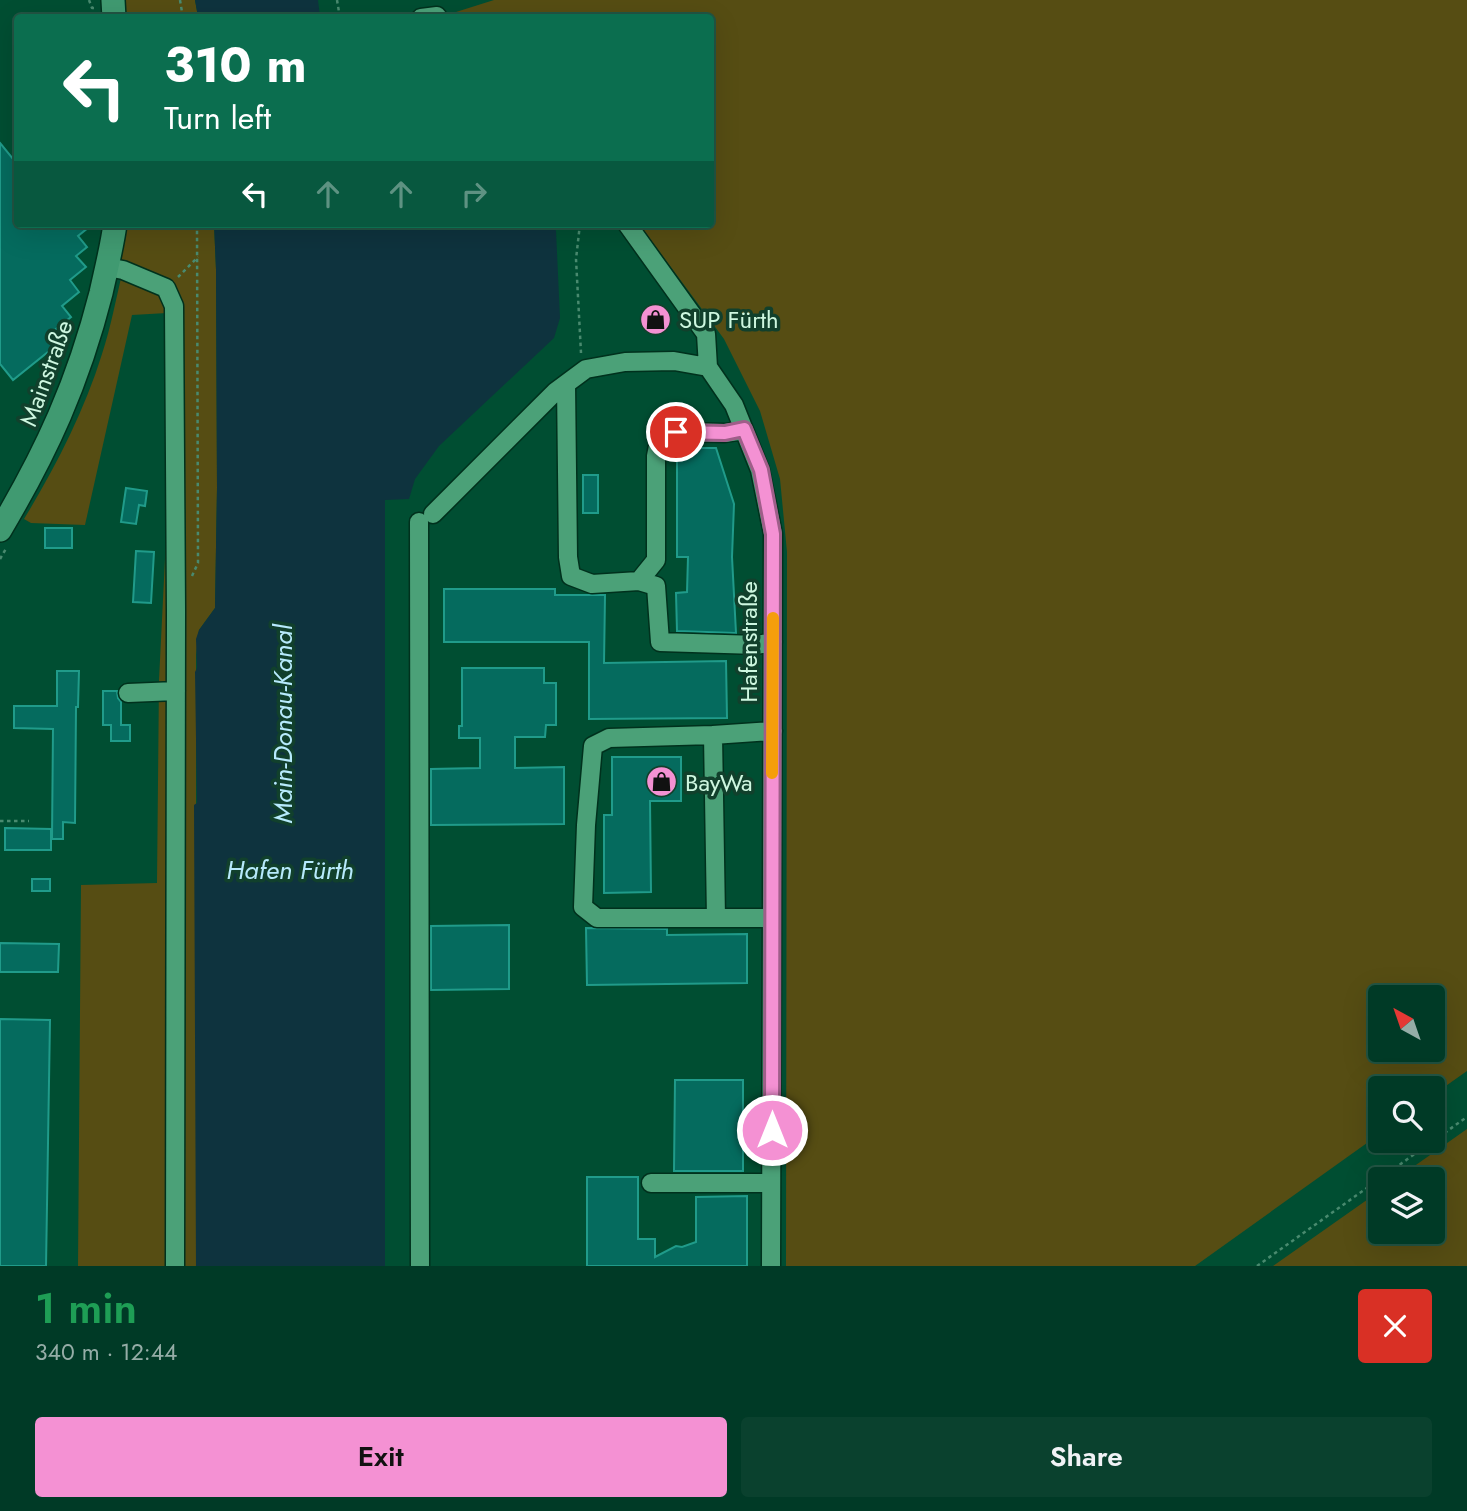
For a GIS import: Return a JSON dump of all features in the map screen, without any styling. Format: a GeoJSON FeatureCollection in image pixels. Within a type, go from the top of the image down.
{"type":"FeatureCollection","features":[{"type":"Feature","properties":{"kind":"main road","name":"Mainstraße"},"geometry":{"type":"LineString","coordinates":[[0,530],[33,475],[63,412],[88,345],[114,228]]}},
{"type":"Feature","properties":{"kind":"street"},"geometry":{"type":"LineString","coordinates":[[420,1266],[426,518],[555,392],[586,369],[625,362],[674,360],[708,367],[706,334],[630,228]]}},
{"type":"Feature","properties":{"kind":"street"},"geometry":{"type":"LineString","coordinates":[[107,267],[123,270],[166,288],[174,306],[175,1266]]}},
{"type":"Feature","properties":{"kind":"street","name":"Hafenstraße"},"geometry":{"type":"LineString","coordinates":[[708,367],[734,405],[761,470],[773,534],[771,1266]]}},
{"type":"Feature","properties":{"kind":"street"},"geometry":{"type":"LineString","coordinates":[[566,384],[568,557],[571,576],[592,584],[639,581],[656,586],[660,642],[757,645],[773,642]]}},
{"type":"Feature","properties":{"kind":"street"},"geometry":{"type":"LineString","coordinates":[[639,581],[656,560],[656,456],[659,441],[676,432],[725,433],[744,429]]}},
{"type":"Feature","properties":{"kind":"street"},"geometry":{"type":"LineString","coordinates":[[128,692],[176,691]]}},
{"type":"Feature","properties":{"kind":"street"},"geometry":{"type":"LineString","coordinates":[[772,918],[597,918],[583,907],[593,746],[609,738],[773,732]]}},
{"type":"Feature","properties":{"kind":"street"},"geometry":{"type":"LineString","coordinates":[[713,735],[716,918]]}},
{"type":"Feature","properties":{"kind":"street"},"geometry":{"type":"LineString","coordinates":[[651,1183],[771,1183]]}},
{"type":"Feature","properties":{"kind":"path"},"geometry":{"type":"LineString","coordinates":[[176,611],[198,563],[197,228]]}},
{"type":"Feature","properties":{"kind":"path"},"geometry":{"type":"LineString","coordinates":[[580,228],[576,259],[578,306],[582,361],[586,369]]}},
{"type":"Feature","properties":{"kind":"path"},"geometry":{"type":"LineString","coordinates":[[166,288],[198,257]]}},
{"type":"Feature","properties":{"kind":"path"},"geometry":{"type":"LineString","coordinates":[[0,821],[29,821]]}},
{"type":"Feature","properties":{"kind":"path"},"geometry":{"type":"LineString","coordinates":[[1445,1133],[1467,1117]]}},
{"type":"Feature","properties":{"kind":"path"},"geometry":{"type":"LineString","coordinates":[[1257,1266],[1416,1153]]}},
{"type":"Feature","properties":{"kind":"shaded area"},"geometry":{"type":"Polygon","coordinates":[[[113,0],[195,0],[197,14],[114,14],[113,0]]]}},
{"type":"Feature","properties":{"kind":"shaded area"},"geometry":{"type":"Polygon","coordinates":[[[494,0],[1467,0],[1467,1071],[1445,1087],[1445,1076],[1368,1076],[1368,1142],[1195,1266],[786,1266],[787,552],[780,479],[760,411],[724,339],[642,228],[714,228],[714,14],[456,12],[494,0]]]}},
{"type":"Feature","properties":{"kind":"shaded area"},"geometry":{"type":"Polygon","coordinates":[[[114,228],[214,228],[217,488],[215,608],[199,630],[196,655],[196,1266],[78,1266],[81,885],[157,883],[159,680],[166,539],[167,313],[132,315],[85,525],[31,523],[24,519],[58,460],[95,376],[123,270],[107,267],[114,228]]]}},
{"type":"Feature","properties":{"kind":"shaded area"},"geometry":{"type":"Polygon","coordinates":[[[1467,1129],[1467,1266],[1273,1266],[1368,1199],[1368,1244],[1445,1244],[1445,1167],[1413,1167],[1433,1153],[1445,1153],[1445,1144],[1467,1129]]]}},
{"type":"Feature","properties":{"kind":"water"},"geometry":{"type":"Polygon","coordinates":[[[195,0],[318,0],[320,14],[197,14],[195,0]]]}},
{"type":"Feature","properties":{"kind":"water","name":"Hafen Fürth"},"geometry":{"type":"Polygon","coordinates":[[[214,228],[555,228],[556,231],[560,318],[554,338],[439,446],[415,479],[409,499],[385,500],[385,1266],[196,1266],[195,672],[196,639],[199,630],[215,608],[214,228]]]}},
{"type":"Feature","properties":{"kind":"building"},"geometry":{"type":"Polygon","coordinates":[[[0,143],[14,160],[14,228],[88,228],[78,236],[87,247],[76,256],[86,267],[70,280],[79,292],[62,306],[71,317],[56,329],[64,339],[13,380],[0,364],[0,143]]]}},
{"type":"Feature","properties":{"kind":"building"},"geometry":{"type":"Polygon","coordinates":[[[677,448],[716,448],[734,504],[732,557],[736,633],[677,631],[676,593],[687,592],[688,557],[677,557],[677,448]]]}},
{"type":"Feature","properties":{"kind":"building"},"geometry":{"type":"Polygon","coordinates":[[[583,475],[598,475],[598,513],[583,513],[583,475]]]}},
{"type":"Feature","properties":{"kind":"building"},"geometry":{"type":"Polygon","coordinates":[[[126,488],[147,491],[145,506],[139,505],[136,524],[121,522],[126,488]]]}},
{"type":"Feature","properties":{"kind":"building"},"geometry":{"type":"Polygon","coordinates":[[[45,528],[72,528],[72,548],[45,548],[45,528]]]}},
{"type":"Feature","properties":{"kind":"building"},"geometry":{"type":"Polygon","coordinates":[[[136,551],[154,552],[151,603],[133,602],[136,551]]]}},
{"type":"Feature","properties":{"kind":"building"},"geometry":{"type":"Polygon","coordinates":[[[444,589],[555,589],[555,595],[605,595],[604,663],[726,661],[727,718],[589,719],[589,642],[444,642],[444,589]]]}},
{"type":"Feature","properties":{"kind":"building"},"geometry":{"type":"Polygon","coordinates":[[[462,668],[544,668],[544,683],[556,683],[556,725],[546,725],[545,737],[515,737],[515,768],[564,767],[564,824],[431,825],[431,769],[480,768],[480,738],[459,738],[459,726],[462,726],[462,668]]]}},
{"type":"Feature","properties":{"kind":"building"},"geometry":{"type":"Polygon","coordinates":[[[57,671],[79,671],[75,823],[63,822],[63,839],[52,839],[53,729],[14,728],[14,706],[57,706],[57,671]]]}},
{"type":"Feature","properties":{"kind":"building"},"geometry":{"type":"Polygon","coordinates":[[[103,691],[117,691],[121,702],[121,725],[130,725],[130,741],[111,741],[111,725],[103,725],[103,691]]]}},
{"type":"Feature","properties":{"kind":"building"},"geometry":{"type":"Polygon","coordinates":[[[612,757],[681,757],[681,801],[650,801],[651,892],[604,893],[604,815],[612,815],[612,757]]]}},
{"type":"Feature","properties":{"kind":"building"},"geometry":{"type":"Polygon","coordinates":[[[5,828],[51,829],[51,850],[5,850],[5,828]]]}},
{"type":"Feature","properties":{"kind":"building"},"geometry":{"type":"Polygon","coordinates":[[[32,879],[50,879],[50,891],[32,891],[32,879]]]}},
{"type":"Feature","properties":{"kind":"building"},"geometry":{"type":"Polygon","coordinates":[[[509,925],[509,989],[431,990],[431,926],[509,925]]]}},
{"type":"Feature","properties":{"kind":"building"},"geometry":{"type":"Polygon","coordinates":[[[586,928],[667,929],[667,935],[747,934],[747,983],[587,985],[586,928]]]}},
{"type":"Feature","properties":{"kind":"building"},"geometry":{"type":"Polygon","coordinates":[[[0,943],[59,944],[58,972],[0,972],[0,943]]]}},
{"type":"Feature","properties":{"kind":"building"},"geometry":{"type":"Polygon","coordinates":[[[0,1019],[50,1020],[46,1266],[0,1266],[0,1019]]]}},
{"type":"Feature","properties":{"kind":"building"},"geometry":{"type":"Polygon","coordinates":[[[675,1080],[743,1080],[743,1171],[674,1171],[675,1080]]]}},
{"type":"Feature","properties":{"kind":"building"},"geometry":{"type":"Polygon","coordinates":[[[587,1177],[638,1177],[638,1239],[655,1239],[655,1257],[676,1246],[682,1247],[696,1242],[696,1197],[747,1196],[747,1266],[587,1266],[587,1177]]]}},
{"type":"Feature","properties":{"kind":"slow traffic"},"geometry":{"type":"LineString","coordinates":[[772,773],[773,618]]}},
{"type":"Feature","properties":{"kind":"place","name":"SUP Fürth"},"geometry":{"type":"Point","coordinates":[656,319]}},
{"type":"Feature","properties":{"kind":"place","name":"BayWa"},"geometry":{"type":"Point","coordinates":[662,782]}},
{"type":"Feature","properties":{"kind":"route"},"geometry":{"type":"LineString","coordinates":[[676,432],[725,433],[744,429],[761,470],[773,534],[772,1130]]}},
{"type":"Feature","properties":{"kind":"water label","name":"Main-Donau-Kanal"},"geometry":{"type":"Point","coordinates":[283,724]}}]}
